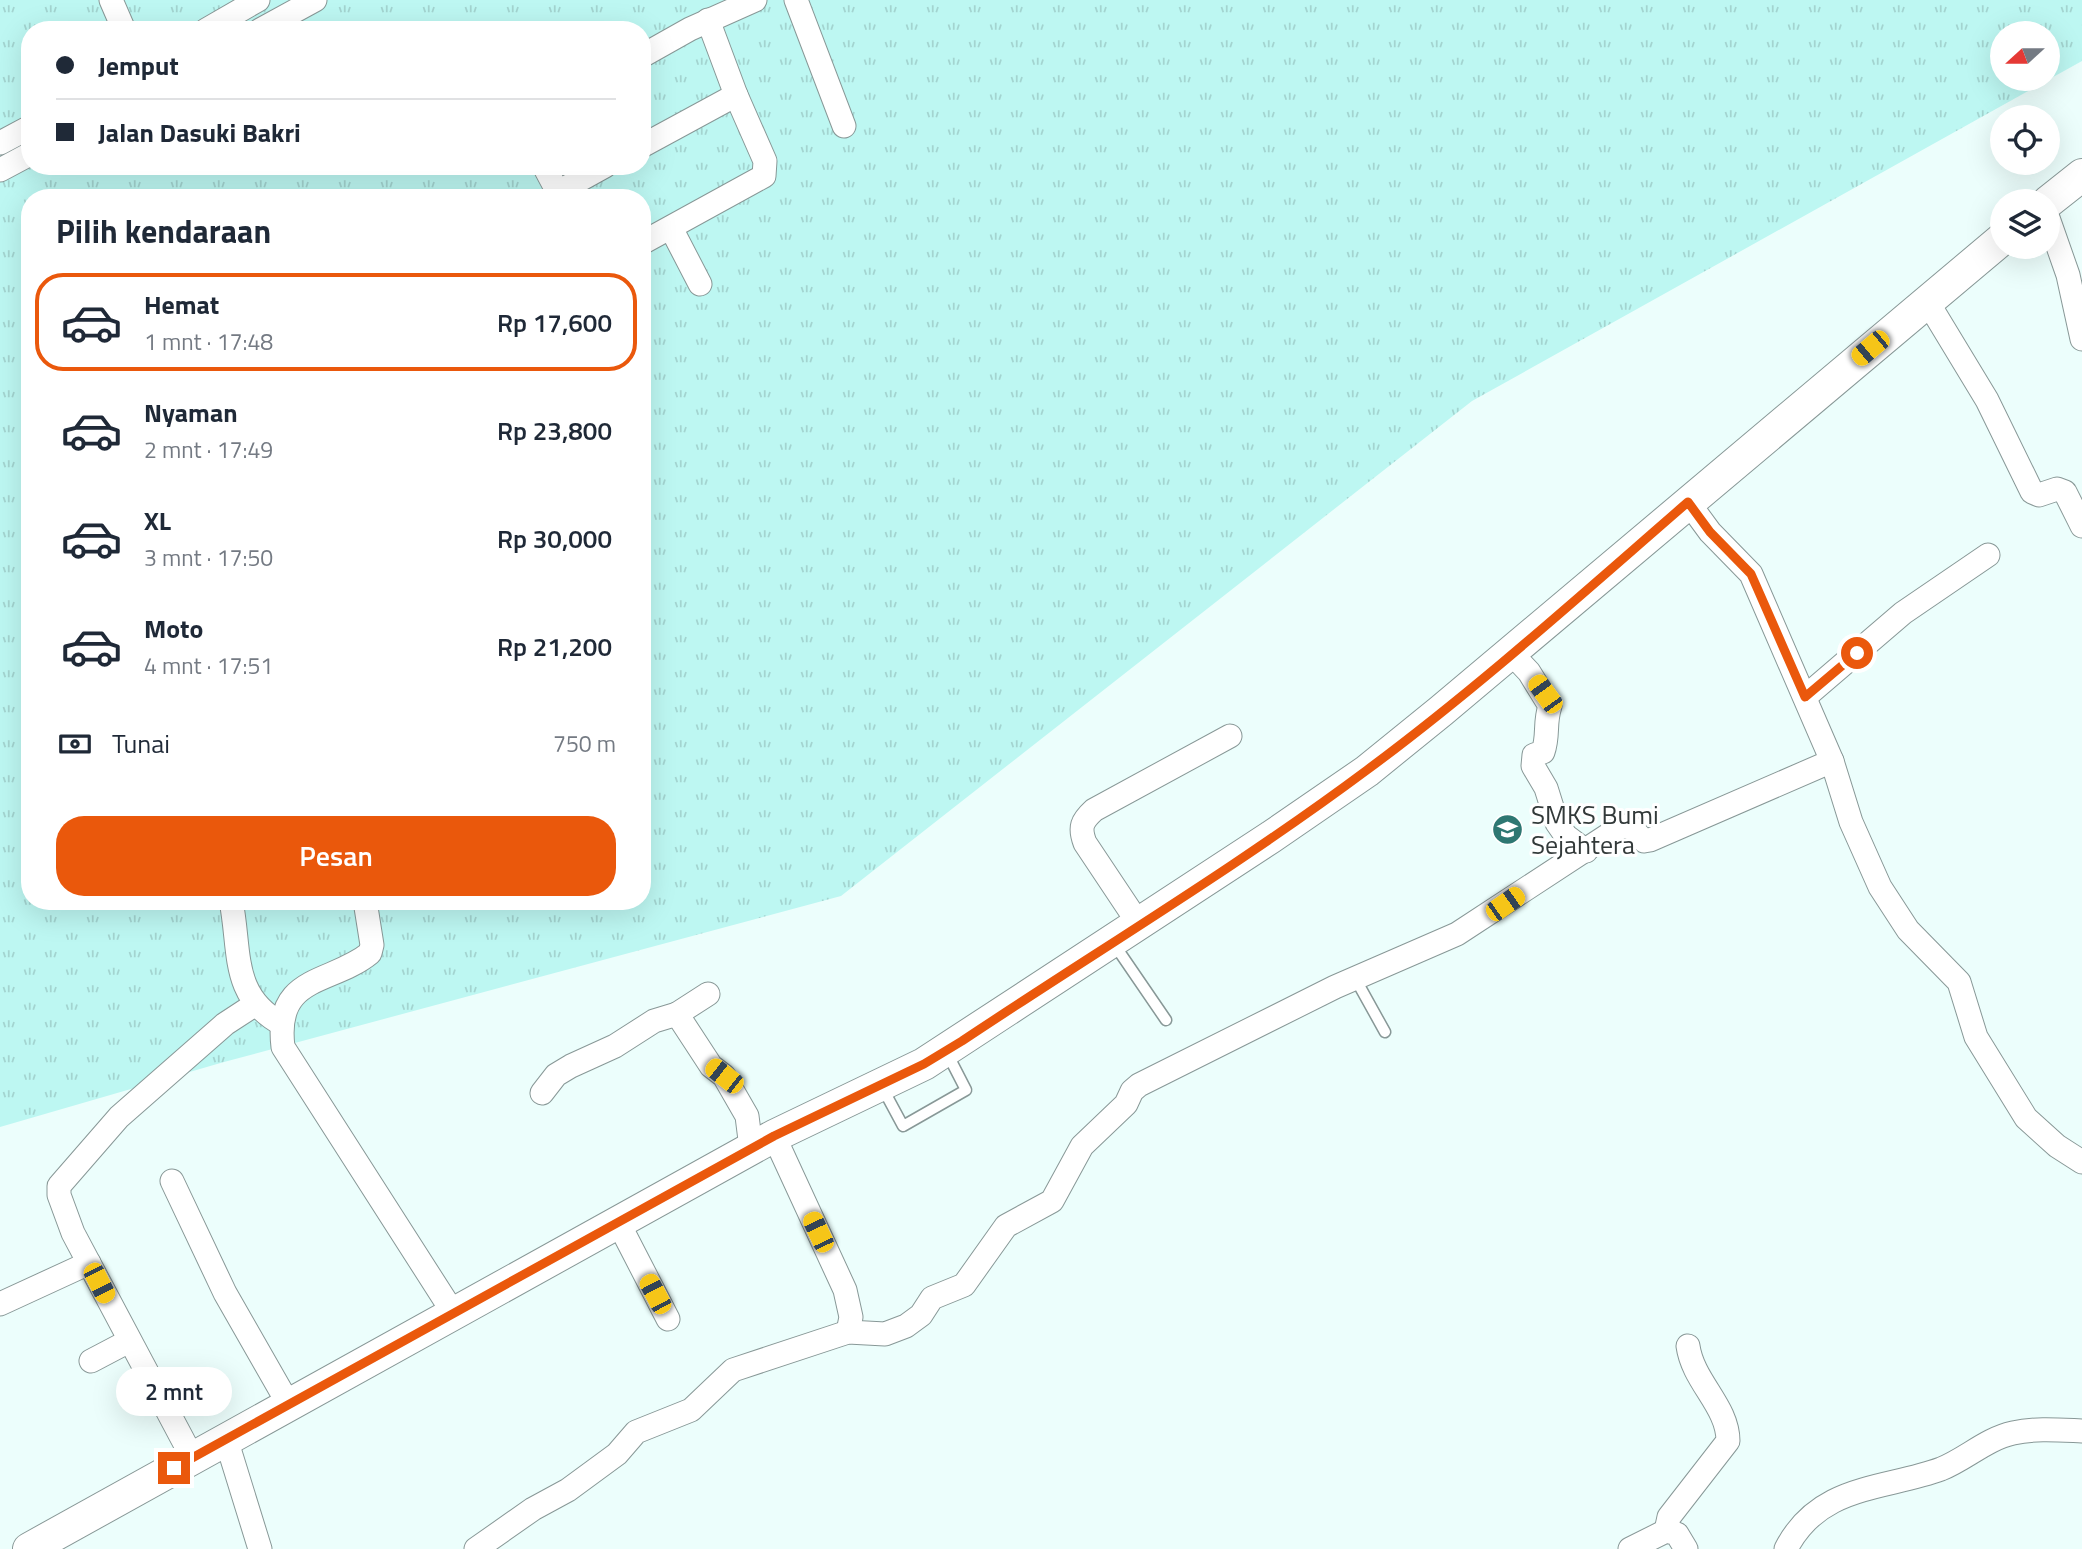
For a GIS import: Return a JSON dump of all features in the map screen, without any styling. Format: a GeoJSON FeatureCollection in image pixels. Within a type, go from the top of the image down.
{"type":"FeatureCollection","features":[{"type":"Feature","properties":{"kind":"main road"},"geometry":{"type":"LineString","coordinates":[[2060,192],[2082,175]]}},
{"type":"Feature","properties":{"kind":"main road"},"geometry":{"type":"LineString","coordinates":[[29,1549],[763,1142],[946,1051],[1139,924],[1367,771],[1512,654],[1688,502],[1990,249]]}},
{"type":"Feature","properties":{"kind":"street"},"geometry":{"type":"LineString","coordinates":[[111,0],[120,21]]}},
{"type":"Feature","properties":{"kind":"street"},"geometry":{"type":"LineString","coordinates":[[222,21],[258,0]]}},
{"type":"Feature","properties":{"kind":"street"},"geometry":{"type":"LineString","coordinates":[[276,21],[315,0]]}},
{"type":"Feature","properties":{"kind":"street"},"geometry":{"type":"LineString","coordinates":[[651,51],[708,20],[755,0]]}},
{"type":"Feature","properties":{"kind":"street"},"geometry":{"type":"LineString","coordinates":[[796,0],[844,126]]}},
{"type":"Feature","properties":{"kind":"street"},"geometry":{"type":"LineString","coordinates":[[651,238],[764,176],[765,161],[736,95],[708,20]]}},
{"type":"Feature","properties":{"kind":"street"},"geometry":{"type":"LineString","coordinates":[[651,141],[736,95]]}},
{"type":"Feature","properties":{"kind":"street"},"geometry":{"type":"LineString","coordinates":[[0,143],[21,132]]}},
{"type":"Feature","properties":{"kind":"street"},"geometry":{"type":"LineString","coordinates":[[0,170],[21,159]]}},
{"type":"Feature","properties":{"kind":"street"},"geometry":{"type":"LineString","coordinates":[[569,189],[591,175]]}},
{"type":"Feature","properties":{"kind":"street"},"geometry":{"type":"LineString","coordinates":[[671,228],[700,284]]}},
{"type":"Feature","properties":{"kind":"street"},"geometry":{"type":"LineString","coordinates":[[2060,252],[2068,275],[2082,340]]}},
{"type":"Feature","properties":{"kind":"street"},"geometry":{"type":"LineString","coordinates":[[1927,301],[1987,400],[2032,492],[2039,495],[2057,489],[2065,492],[2082,527]]}},
{"type":"Feature","properties":{"kind":"street"},"geometry":{"type":"LineString","coordinates":[[1688,502],[1710,532],[1751,574],[1832,761],[1863,852],[1894,912],[1958,982],[1976,1037],[2026,1118],[2057,1146],[2082,1162]]}},
{"type":"Feature","properties":{"kind":"street"},"geometry":{"type":"LineString","coordinates":[[1805,697],[1903,613],[1988,555]]}},
{"type":"Feature","properties":{"kind":"street"},"geometry":{"type":"LineString","coordinates":[[1512,654],[1529,672],[1550,706],[1544,723],[1548,737],[1543,752],[1534,755],[1532,766],[1546,788],[1557,823],[1566,836],[1586,851]]}},
{"type":"Feature","properties":{"kind":"street"},"geometry":{"type":"LineString","coordinates":[[1139,924],[1084,843],[1080,831],[1083,820],[1094,810],[1230,736]]}},
{"type":"Feature","properties":{"kind":"street"},"geometry":{"type":"LineString","coordinates":[[476,1549],[533,1509],[568,1490],[617,1454],[636,1432],[691,1410],[733,1370],[848,1332],[885,1334],[906,1326],[921,1315],[932,1298],[960,1288],[1006,1226],[1052,1201],[1082,1146],[1126,1104],[1132,1091],[1139,1086],[1355,978],[1457,934],[1622,826],[1631,827],[1644,841],[1650,840],[1832,761]]}},
{"type":"Feature","properties":{"kind":"street"},"geometry":{"type":"LineString","coordinates":[[232,910],[239,966],[254,1005],[282,1024]]}},
{"type":"Feature","properties":{"kind":"street"},"geometry":{"type":"LineString","coordinates":[[366,910],[372,945],[370,953],[300,991],[290,1002],[282,1024],[283,1047],[288,1060],[454,1314]]}},
{"type":"Feature","properties":{"kind":"street"},"geometry":{"type":"LineString","coordinates":[[542,1093],[556,1075],[571,1066],[615,1046],[654,1021],[677,1014],[708,994]]}},
{"type":"Feature","properties":{"kind":"street"},"geometry":{"type":"LineString","coordinates":[[192,1457],[89,1263],[59,1195],[62,1180],[119,1117],[225,1024],[254,1005]]}},
{"type":"Feature","properties":{"kind":"street"},"geometry":{"type":"LineString","coordinates":[[677,1014],[711,1066],[724,1076],[845,1290],[851,1317],[848,1332]]}},
{"type":"Feature","properties":{"kind":"street"},"geometry":{"type":"LineString","coordinates":[[172,1181],[225,1293],[289,1405]]}},
{"type":"Feature","properties":{"kind":"street"},"geometry":{"type":"LineString","coordinates":[[618,1222],[668,1318]]}},
{"type":"Feature","properties":{"kind":"street"},"geometry":{"type":"LineString","coordinates":[[0,1304],[89,1263]]}},
{"type":"Feature","properties":{"kind":"street"},"geometry":{"type":"LineString","coordinates":[[91,1361],[129,1341]]}},
{"type":"Feature","properties":{"kind":"street"},"geometry":{"type":"LineString","coordinates":[[1666,1531],[1669,1517],[1728,1441],[1724,1419],[1695,1372],[1688,1346]]}},
{"type":"Feature","properties":{"kind":"street"},"geometry":{"type":"LineString","coordinates":[[1786,1549],[1802,1522],[1863,1489],[1943,1468],[2008,1434],[2028,1430],[2082,1431]]}},
{"type":"Feature","properties":{"kind":"street"},"geometry":{"type":"LineString","coordinates":[[226,1439],[260,1549]]}},
{"type":"Feature","properties":{"kind":"street"},"geometry":{"type":"LineString","coordinates":[[1630,1549],[1666,1531],[1677,1534],[1686,1549]]}},
{"type":"Feature","properties":{"kind":"lane"},"geometry":{"type":"LineString","coordinates":[[1112,941],[1166,1020]]}},
{"type":"Feature","properties":{"kind":"lane"},"geometry":{"type":"LineString","coordinates":[[1355,978],[1385,1032]]}},
{"type":"Feature","properties":{"kind":"lane"},"geometry":{"type":"LineString","coordinates":[[881,1084],[903,1126],[967,1090],[946,1051]]}},
{"type":"Feature","properties":{"kind":"green space"},"geometry":{"type":"Polygon","coordinates":[[[0,0],[2082,0],[2082,61],[2060,73],[2060,21],[1990,21],[1990,91],[2028,91],[2003,105],[1990,105],[1990,112],[1472,401],[841,896],[224,1062],[0,1127],[0,0]]]}},
{"type":"Feature","properties":{"kind":"place","name":"SMKS Bumi Sejahtera"},"geometry":{"type":"Point","coordinates":[1508,830]}},
{"type":"Feature","properties":{"kind":"route"},"geometry":{"type":"LineString","coordinates":[[174,1468],[774,1136],[924,1064],[962,1041],[1199,886],[1367,771],[1512,654],[1688,502],[1710,532],[1748,568],[1805,697],[1857,653]]}}]}
